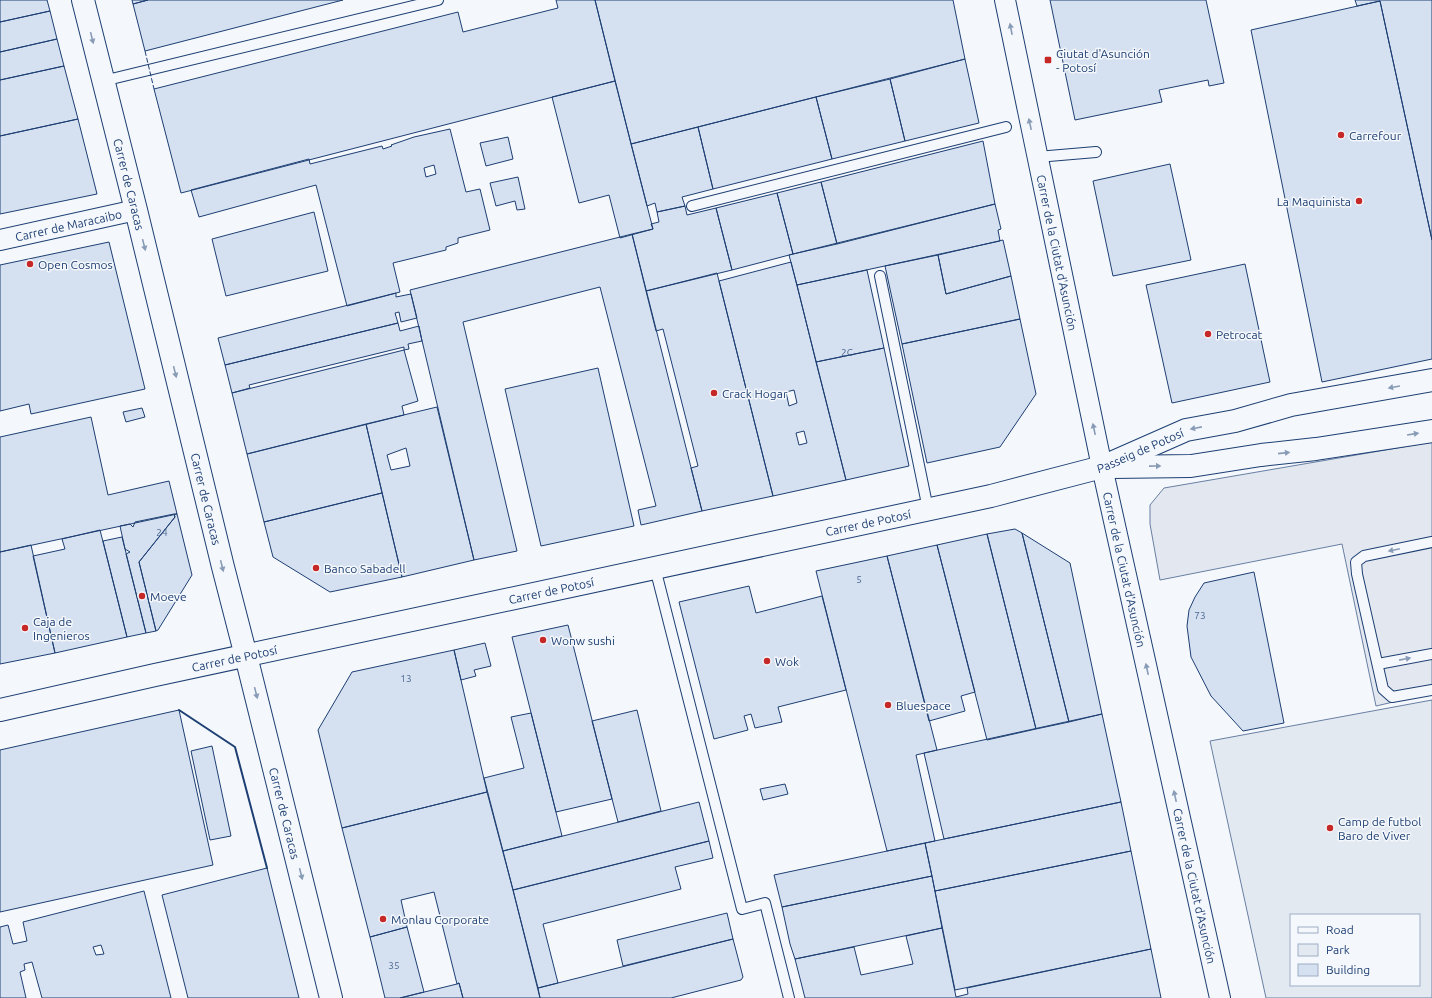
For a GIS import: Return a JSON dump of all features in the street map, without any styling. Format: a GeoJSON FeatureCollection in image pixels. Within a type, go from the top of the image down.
{"type":"FeatureCollection","features":[{"type":"Feature","properties":{"kind":"street","name":"Carrer de Caracas"},"geometry":{"type":"LineString","coordinates":[[83,0],[224,572],[332,998]]}},
{"type":"Feature","properties":{"kind":"street","name":"Carrer de la Ciutat d'Asunción"},"geometry":{"type":"LineString","coordinates":[[1005,0],[1102,467],[1220,998]]}},
{"type":"Feature","properties":{"kind":"street","name":"Carrer de Maracaibo"},"geometry":{"type":"LineString","coordinates":[[0,240],[136,210]]}},
{"type":"Feature","properties":{"kind":"street","name":"Passeig de Potosí"},"geometry":{"type":"LineString","coordinates":[[1102,467],[1186,430],[1234,421],[1291,406],[1432,380]]}},
{"type":"Feature","properties":{"kind":"street","name":"Passeig de Potosí"},"geometry":{"type":"LineString","coordinates":[[1102,467],[1192,466],[1261,455],[1316,450],[1432,431]]}},
{"type":"Feature","properties":{"kind":"street","name":"Carrer de Potosí"},"geometry":{"type":"LineString","coordinates":[[0,710],[928,509],[996,494],[1102,467]]}},
{"type":"Feature","properties":{"kind":"lane"},"geometry":{"type":"LineString","coordinates":[[103,81],[438,0]]}},
{"type":"Feature","properties":{"kind":"lane"},"geometry":{"type":"LineString","coordinates":[[692,206],[1006,127]]}},
{"type":"Feature","properties":{"kind":"lane"},"geometry":{"type":"LineString","coordinates":[[1037,157],[1096,152]]}},
{"type":"Feature","properties":{"kind":"lane"},"geometry":{"type":"LineString","coordinates":[[880,276],[928,509]]}},
{"type":"Feature","properties":{"kind":"lane"},"geometry":{"type":"LineString","coordinates":[[1432,542],[1364,556],[1356,562],[1357,574],[1383,689],[1392,697],[1432,690]]}},
{"type":"Feature","properties":{"kind":"lane"},"geometry":{"type":"LineString","coordinates":[[656,568],[742,909],[765,903],[789,998]]}},
{"type":"Feature","properties":{"kind":"lane"},"geometry":{"type":"LineString","coordinates":[[1378,664],[1432,654]]}},
{"type":"Feature","properties":{"kind":"green space","name":"Camp de futbol Baro de Viver"},"geometry":{"type":"Polygon","coordinates":[[[1432,700],[1432,998],[1266,998],[1210,741],[1432,700]]]}},
{"type":"Feature","properties":{"kind":"shaded area"},"geometry":{"type":"Polygon","coordinates":[[[1432,442],[1432,693],[1376,706],[1342,544],[1160,580],[1150,524],[1150,505],[1164,488],[1432,442]]]}},
{"type":"Feature","properties":{"kind":"building"},"geometry":{"type":"Polygon","coordinates":[[[0,0],[47,0],[50,11],[0,22],[0,0]]]}},
{"type":"Feature","properties":{"kind":"building"},"geometry":{"type":"Polygon","coordinates":[[[132,0],[148,0],[133,4],[132,0]]]}},
{"type":"Feature","properties":{"kind":"building"},"geometry":{"type":"Polygon","coordinates":[[[148,0],[343,0],[145,51],[133,4],[148,0]]]}},
{"type":"Feature","properties":{"kind":"building"},"geometry":{"type":"Polygon","coordinates":[[[556,0],[595,0],[615,81],[181,193],[154,89],[458,12],[463,32],[558,8],[556,0]]]}},
{"type":"Feature","properties":{"kind":"building"},"geometry":{"type":"Polygon","coordinates":[[[595,0],[953,0],[965,59],[631,144],[595,0]]]}},
{"type":"Feature","properties":{"kind":"building"},"geometry":{"type":"Polygon","coordinates":[[[1050,0],[1206,0],[1224,83],[1209,86],[1208,80],[1159,90],[1162,102],[1075,120],[1050,0]]]}},
{"type":"Feature","properties":{"kind":"building"},"geometry":{"type":"Polygon","coordinates":[[[1355,0],[1432,0],[1432,240],[1380,1],[1357,6],[1355,0]]]}},
{"type":"Feature","properties":{"kind":"building","name":"La Maquinista"},"geometry":{"type":"Polygon","coordinates":[[[1380,1],[1432,240],[1432,359],[1322,382],[1251,30],[1380,1]]]}},
{"type":"Feature","properties":{"kind":"building"},"geometry":{"type":"Polygon","coordinates":[[[50,11],[57,39],[0,52],[0,22],[50,11]]]}},
{"type":"Feature","properties":{"kind":"building"},"geometry":{"type":"Polygon","coordinates":[[[57,39],[64,66],[0,80],[0,52],[57,39]]]}},
{"type":"Feature","properties":{"kind":"building"},"geometry":{"type":"Polygon","coordinates":[[[965,59],[979,123],[905,141],[890,79],[965,59]]]}},
{"type":"Feature","properties":{"kind":"building"},"geometry":{"type":"Polygon","coordinates":[[[64,66],[78,119],[0,136],[0,80],[64,66]]]}},
{"type":"Feature","properties":{"kind":"building"},"geometry":{"type":"Polygon","coordinates":[[[890,79],[905,141],[832,159],[816,97],[890,79]]]}},
{"type":"Feature","properties":{"kind":"building"},"geometry":{"type":"Polygon","coordinates":[[[615,81],[653,229],[620,238],[609,195],[579,203],[552,97],[615,81]]]}},
{"type":"Feature","properties":{"kind":"building"},"geometry":{"type":"Polygon","coordinates":[[[816,97],[832,159],[713,189],[698,127],[816,97]]]}},
{"type":"Feature","properties":{"kind":"building"},"geometry":{"type":"Polygon","coordinates":[[[78,119],[97,194],[0,214],[0,136],[78,119]]]}},
{"type":"Feature","properties":{"kind":"building"},"geometry":{"type":"Polygon","coordinates":[[[698,127],[713,189],[682,197],[685,206],[657,212],[655,203],[647,206],[631,144],[698,127]]]}},
{"type":"Feature","properties":{"kind":"building"},"geometry":{"type":"Polygon","coordinates":[[[450,129],[466,192],[480,189],[490,230],[458,238],[458,243],[446,247],[446,250],[393,263],[400,292],[347,306],[316,185],[199,217],[191,190],[309,159],[310,164],[382,146],[383,149],[414,137],[450,129]],[[434,165],[424,168],[426,177],[436,174],[434,165]]]}},
{"type":"Feature","properties":{"kind":"building"},"geometry":{"type":"Polygon","coordinates":[[[508,137],[513,159],[486,166],[480,143],[508,137]]]}},
{"type":"Feature","properties":{"kind":"building"},"geometry":{"type":"Polygon","coordinates":[[[983,141],[995,204],[837,244],[821,182],[983,141]]]}},
{"type":"Feature","properties":{"kind":"building"},"geometry":{"type":"Polygon","coordinates":[[[1170,164],[1191,260],[1113,276],[1093,181],[1170,164]]]}},
{"type":"Feature","properties":{"kind":"building"},"geometry":{"type":"Polygon","coordinates":[[[518,177],[525,209],[517,210],[515,201],[496,206],[490,183],[518,177]]]}},
{"type":"Feature","properties":{"kind":"building"},"geometry":{"type":"Polygon","coordinates":[[[821,182],[837,244],[793,254],[777,193],[821,182]]]}},
{"type":"Feature","properties":{"kind":"building"},"geometry":{"type":"Polygon","coordinates":[[[777,193],[793,254],[732,270],[716,208],[777,193]]]}},
{"type":"Feature","properties":{"kind":"building"},"geometry":{"type":"Polygon","coordinates":[[[995,204],[1001,229],[998,230],[1000,241],[797,285],[789,255],[995,204]]]}},
{"type":"Feature","properties":{"kind":"building"},"geometry":{"type":"Polygon","coordinates":[[[685,206],[687,215],[716,208],[732,270],[646,291],[632,234],[653,229],[651,224],[659,222],[657,212],[685,206]]]}},
{"type":"Feature","properties":{"kind":"building"},"geometry":{"type":"Polygon","coordinates":[[[314,212],[328,271],[226,296],[212,239],[314,212]]]}},
{"type":"Feature","properties":{"kind":"building"},"geometry":{"type":"Polygon","coordinates":[[[632,234],[702,511],[641,525],[638,510],[656,506],[600,287],[463,322],[517,551],[474,560],[410,290],[632,234]]]}},
{"type":"Feature","properties":{"kind":"building"},"geometry":{"type":"Polygon","coordinates":[[[1003,240],[1011,276],[946,294],[938,255],[1003,240]]]}},
{"type":"Feature","properties":{"kind":"building"},"geometry":{"type":"Polygon","coordinates":[[[109,242],[145,389],[31,414],[29,404],[0,411],[0,265],[109,242]]]}},
{"type":"Feature","properties":{"kind":"building"},"geometry":{"type":"Polygon","coordinates":[[[938,255],[946,294],[1011,276],[1020,319],[902,344],[885,266],[938,255]]]}},
{"type":"Feature","properties":{"kind":"building"},"geometry":{"type":"Polygon","coordinates":[[[791,262],[846,480],[773,496],[719,281],[791,262]],[[794,390],[786,392],[789,406],[797,403],[794,390]],[[804,431],[796,433],[799,445],[807,443],[804,431]]]}},
{"type":"Feature","properties":{"kind":"building","name":"Petrocat"},"geometry":{"type":"Polygon","coordinates":[[[1245,264],[1270,382],[1172,403],[1146,285],[1245,264]]]}},
{"type":"Feature","properties":{"kind":"building"},"geometry":{"type":"Polygon","coordinates":[[[867,270],[884,348],[816,362],[797,285],[867,270]]]}},
{"type":"Feature","properties":{"kind":"building","name":"Crack Hogar"},"geometry":{"type":"Polygon","coordinates":[[[717,273],[773,496],[702,511],[691,468],[698,466],[663,329],[656,331],[646,291],[717,273]]]}},
{"type":"Feature","properties":{"kind":"building"},"geometry":{"type":"Polygon","coordinates":[[[396,293],[396,297],[411,294],[417,318],[401,322],[399,312],[395,313],[398,323],[225,365],[218,338],[396,293]]]}},
{"type":"Feature","properties":{"kind":"building"},"geometry":{"type":"Polygon","coordinates":[[[1020,319],[1036,394],[1000,447],[927,463],[902,344],[1020,319]]]}},
{"type":"Feature","properties":{"kind":"building"},"geometry":{"type":"Polygon","coordinates":[[[398,323],[400,331],[419,326],[422,341],[408,344],[409,349],[404,350],[404,347],[249,385],[250,388],[232,393],[225,365],[398,323]]]}},
{"type":"Feature","properties":{"kind":"building"},"geometry":{"type":"Polygon","coordinates":[[[884,348],[909,466],[846,480],[816,362],[884,348]]]}},
{"type":"Feature","properties":{"kind":"building"},"geometry":{"type":"Polygon","coordinates":[[[404,350],[418,401],[402,406],[404,415],[247,454],[232,393],[404,350]]]}},
{"type":"Feature","properties":{"kind":"building"},"geometry":{"type":"Polygon","coordinates":[[[598,368],[634,526],[541,546],[505,389],[598,368]]]}},
{"type":"Feature","properties":{"kind":"building"},"geometry":{"type":"Polygon","coordinates":[[[437,407],[474,560],[402,577],[366,424],[437,407]],[[406,448],[387,455],[391,470],[410,466],[406,448]]]}},
{"type":"Feature","properties":{"kind":"building"},"geometry":{"type":"Polygon","coordinates":[[[142,408],[145,417],[126,422],[123,412],[142,408]]]}},
{"type":"Feature","properties":{"kind":"building"},"geometry":{"type":"Polygon","coordinates":[[[91,417],[108,495],[169,481],[177,514],[0,552],[0,437],[91,417]]]}},
{"type":"Feature","properties":{"kind":"building"},"geometry":{"type":"Polygon","coordinates":[[[366,424],[382,493],[264,522],[247,454],[366,424]]]}},
{"type":"Feature","properties":{"kind":"building"},"geometry":{"type":"Polygon","coordinates":[[[382,493],[402,577],[330,592],[273,557],[264,522],[382,493]]]}},
{"type":"Feature","properties":{"kind":"building","name":"Moeve"},"geometry":{"type":"Polygon","coordinates":[[[174,514],[175,517],[139,562],[156,631],[146,633],[126,554],[130,552],[125,549],[120,526],[130,524],[133,527],[135,522],[174,514]]]}},
{"type":"Feature","properties":{"kind":"building"},"geometry":{"type":"Polygon","coordinates":[[[174,514],[177,514],[192,575],[156,631],[139,562],[175,517],[174,514]]]}},
{"type":"Feature","properties":{"kind":"building"},"geometry":{"type":"Polygon","coordinates":[[[1015,529],[1022,533],[1069,722],[1036,729],[987,534],[1015,529]]]}},
{"type":"Feature","properties":{"kind":"building"},"geometry":{"type":"Polygon","coordinates":[[[100,530],[127,637],[55,653],[33,556],[65,549],[62,539],[100,530]]]}},
{"type":"Feature","properties":{"kind":"building"},"geometry":{"type":"Polygon","coordinates":[[[1022,533],[1070,563],[1102,714],[1069,722],[1022,533]]]}},
{"type":"Feature","properties":{"kind":"building"},"geometry":{"type":"Polygon","coordinates":[[[987,534],[1036,729],[987,740],[937,545],[987,534]]]}},
{"type":"Feature","properties":{"kind":"building"},"geometry":{"type":"Polygon","coordinates":[[[122,537],[146,633],[127,637],[103,541],[122,537]]]}},
{"type":"Feature","properties":{"kind":"building","name":"Caja de Ingenieros"},"geometry":{"type":"Polygon","coordinates":[[[31,545],[55,653],[0,664],[0,552],[31,545]]]}},
{"type":"Feature","properties":{"kind":"building"},"geometry":{"type":"Polygon","coordinates":[[[937,545],[975,692],[961,696],[965,711],[929,721],[887,556],[937,545]]]}},
{"type":"Feature","properties":{"kind":"building","name":"Bluespace"},"geometry":{"type":"Polygon","coordinates":[[[887,556],[937,750],[916,755],[935,841],[887,851],[816,571],[887,556]]]}},
{"type":"Feature","properties":{"kind":"building"},"geometry":{"type":"Polygon","coordinates":[[[1254,572],[1284,723],[1243,731],[1211,696],[1191,657],[1187,626],[1189,610],[1204,583],[1254,572]]]}},
{"type":"Feature","properties":{"kind":"building","name":"Wok"},"geometry":{"type":"Polygon","coordinates":[[[749,586],[756,613],[822,596],[846,690],[778,707],[782,722],[755,728],[751,714],[744,716],[748,730],[714,739],[679,602],[749,586]]]}},
{"type":"Feature","properties":{"kind":"building"},"geometry":{"type":"Polygon","coordinates":[[[568,625],[612,799],[556,812],[512,637],[568,625]]]}},
{"type":"Feature","properties":{"kind":"building"},"geometry":{"type":"Polygon","coordinates":[[[485,643],[491,666],[474,670],[476,676],[461,680],[454,650],[485,643]]]}},
{"type":"Feature","properties":{"kind":"building"},"geometry":{"type":"Polygon","coordinates":[[[454,650],[487,792],[342,828],[318,730],[352,672],[454,650]]]}},
{"type":"Feature","properties":{"kind":"building"},"geometry":{"type":"Polygon","coordinates":[[[179,710],[213,865],[0,912],[0,750],[179,710]]]}},
{"type":"Feature","properties":{"kind":"building"},"geometry":{"type":"Polygon","coordinates":[[[637,710],[661,811],[618,822],[592,721],[637,710]]]}},
{"type":"Feature","properties":{"kind":"building"},"geometry":{"type":"Polygon","coordinates":[[[531,713],[562,836],[503,851],[484,778],[524,768],[511,717],[531,713]]]}},
{"type":"Feature","properties":{"kind":"building"},"geometry":{"type":"Polygon","coordinates":[[[1102,714],[1121,802],[944,839],[924,753],[1102,714]]]}},
{"type":"Feature","properties":{"kind":"building"},"geometry":{"type":"Polygon","coordinates":[[[212,746],[231,836],[210,840],[191,751],[212,746]]]}},
{"type":"Feature","properties":{"kind":"building"},"geometry":{"type":"Polygon","coordinates":[[[785,784],[788,794],[763,800],[760,789],[785,784]]]}},
{"type":"Feature","properties":{"kind":"building"},"geometry":{"type":"Polygon","coordinates":[[[487,792],[540,998],[463,998],[459,983],[457,984],[434,892],[401,900],[407,927],[370,937],[342,828],[487,792]]]}},
{"type":"Feature","properties":{"kind":"building"},"geometry":{"type":"Polygon","coordinates":[[[699,802],[709,841],[513,890],[503,851],[699,802]]]}},
{"type":"Feature","properties":{"kind":"building"},"geometry":{"type":"Polygon","coordinates":[[[1121,802],[1131,851],[935,891],[925,843],[1121,802]]]}},
{"type":"Feature","properties":{"kind":"building"},"geometry":{"type":"Polygon","coordinates":[[[709,841],[713,858],[675,867],[681,889],[543,924],[558,983],[538,988],[513,890],[709,841]]]}},
{"type":"Feature","properties":{"kind":"building"},"geometry":{"type":"Polygon","coordinates":[[[925,843],[932,876],[782,907],[774,875],[925,843]]]}},
{"type":"Feature","properties":{"kind":"building"},"geometry":{"type":"Polygon","coordinates":[[[1131,851],[1151,949],[955,990],[935,891],[1131,851]]]}},
{"type":"Feature","properties":{"kind":"building"},"geometry":{"type":"Polygon","coordinates":[[[267,868],[299,998],[188,998],[162,895],[267,868]]]}},
{"type":"Feature","properties":{"kind":"building"},"geometry":{"type":"Polygon","coordinates":[[[932,876],[942,928],[795,959],[790,944],[782,907],[932,876]]]}},
{"type":"Feature","properties":{"kind":"building"},"geometry":{"type":"Polygon","coordinates":[[[144,891],[171,998],[42,998],[32,962],[24,964],[25,970],[20,972],[26,998],[0,998],[0,927],[8,925],[13,944],[27,941],[23,922],[144,891]],[[101,945],[93,947],[96,955],[104,954],[101,945]]]}},
{"type":"Feature","properties":{"kind":"building"},"geometry":{"type":"Polygon","coordinates":[[[727,913],[733,939],[623,966],[617,940],[727,913]]]}},
{"type":"Feature","properties":{"kind":"building"},"geometry":{"type":"Polygon","coordinates":[[[407,927],[424,992],[400,998],[385,998],[370,937],[407,927]]]}},
{"type":"Feature","properties":{"kind":"building"},"geometry":{"type":"Polygon","coordinates":[[[942,928],[956,997],[968,994],[967,988],[1151,949],[1161,998],[805,998],[795,959],[854,947],[861,975],[913,964],[906,936],[942,928]]]}},
{"type":"Feature","properties":{"kind":"building"},"geometry":{"type":"Polygon","coordinates":[[[733,939],[743,977],[741,980],[671,998],[540,998],[538,988],[733,939]]]}},
{"type":"Feature","properties":{"kind":"building"},"geometry":{"type":"Polygon","coordinates":[[[459,983],[463,998],[400,998],[457,984],[459,983]]]}},
{"type":"Feature","properties":{"kind":"fence"},"geometry":{"type":"LineString","coordinates":[[145,51],[154,89]]}},
{"type":"Feature","properties":{"kind":"wall"},"geometry":{"type":"LineString","coordinates":[[179,710],[235,747],[267,868]]}},
{"type":"Feature","properties":{"kind":"place","name":"Ciutat d'Asunción - Potosí"},"geometry":{"type":"Point","coordinates":[1048,60]}},
{"type":"Feature","properties":{"kind":"place","name":"Carrefour"},"geometry":{"type":"Point","coordinates":[1341,135]}},
{"type":"Feature","properties":{"kind":"place","name":"La Maquinista"},"geometry":{"type":"Point","coordinates":[1359,201]}},
{"type":"Feature","properties":{"kind":"place","name":"Open Cosmos"},"geometry":{"type":"Point","coordinates":[30,264]}},
{"type":"Feature","properties":{"kind":"place","name":"Petrocat"},"geometry":{"type":"Point","coordinates":[1208,334]}},
{"type":"Feature","properties":{"kind":"place","name":"Crack Hogar"},"geometry":{"type":"Point","coordinates":[714,393]}},
{"type":"Feature","properties":{"kind":"place","name":"Banco Sabadell"},"geometry":{"type":"Point","coordinates":[316,568]}},
{"type":"Feature","properties":{"kind":"place","name":"Moeve"},"geometry":{"type":"Point","coordinates":[142,596]}},
{"type":"Feature","properties":{"kind":"place","name":"Caja de Ingenieros"},"geometry":{"type":"Point","coordinates":[25,628]}},
{"type":"Feature","properties":{"kind":"place","name":"Wonw sushi"},"geometry":{"type":"Point","coordinates":[543,640]}},
{"type":"Feature","properties":{"kind":"place","name":"Wok"},"geometry":{"type":"Point","coordinates":[767,661]}},
{"type":"Feature","properties":{"kind":"place","name":"Bluespace"},"geometry":{"type":"Point","coordinates":[888,705]}},
{"type":"Feature","properties":{"kind":"place","name":"Camp de futbol Baro de Viver"},"geometry":{"type":"Point","coordinates":[1330,828]}},
{"type":"Feature","properties":{"kind":"place","name":"Monlau Corporate"},"geometry":{"type":"Point","coordinates":[383,919]}}]}
